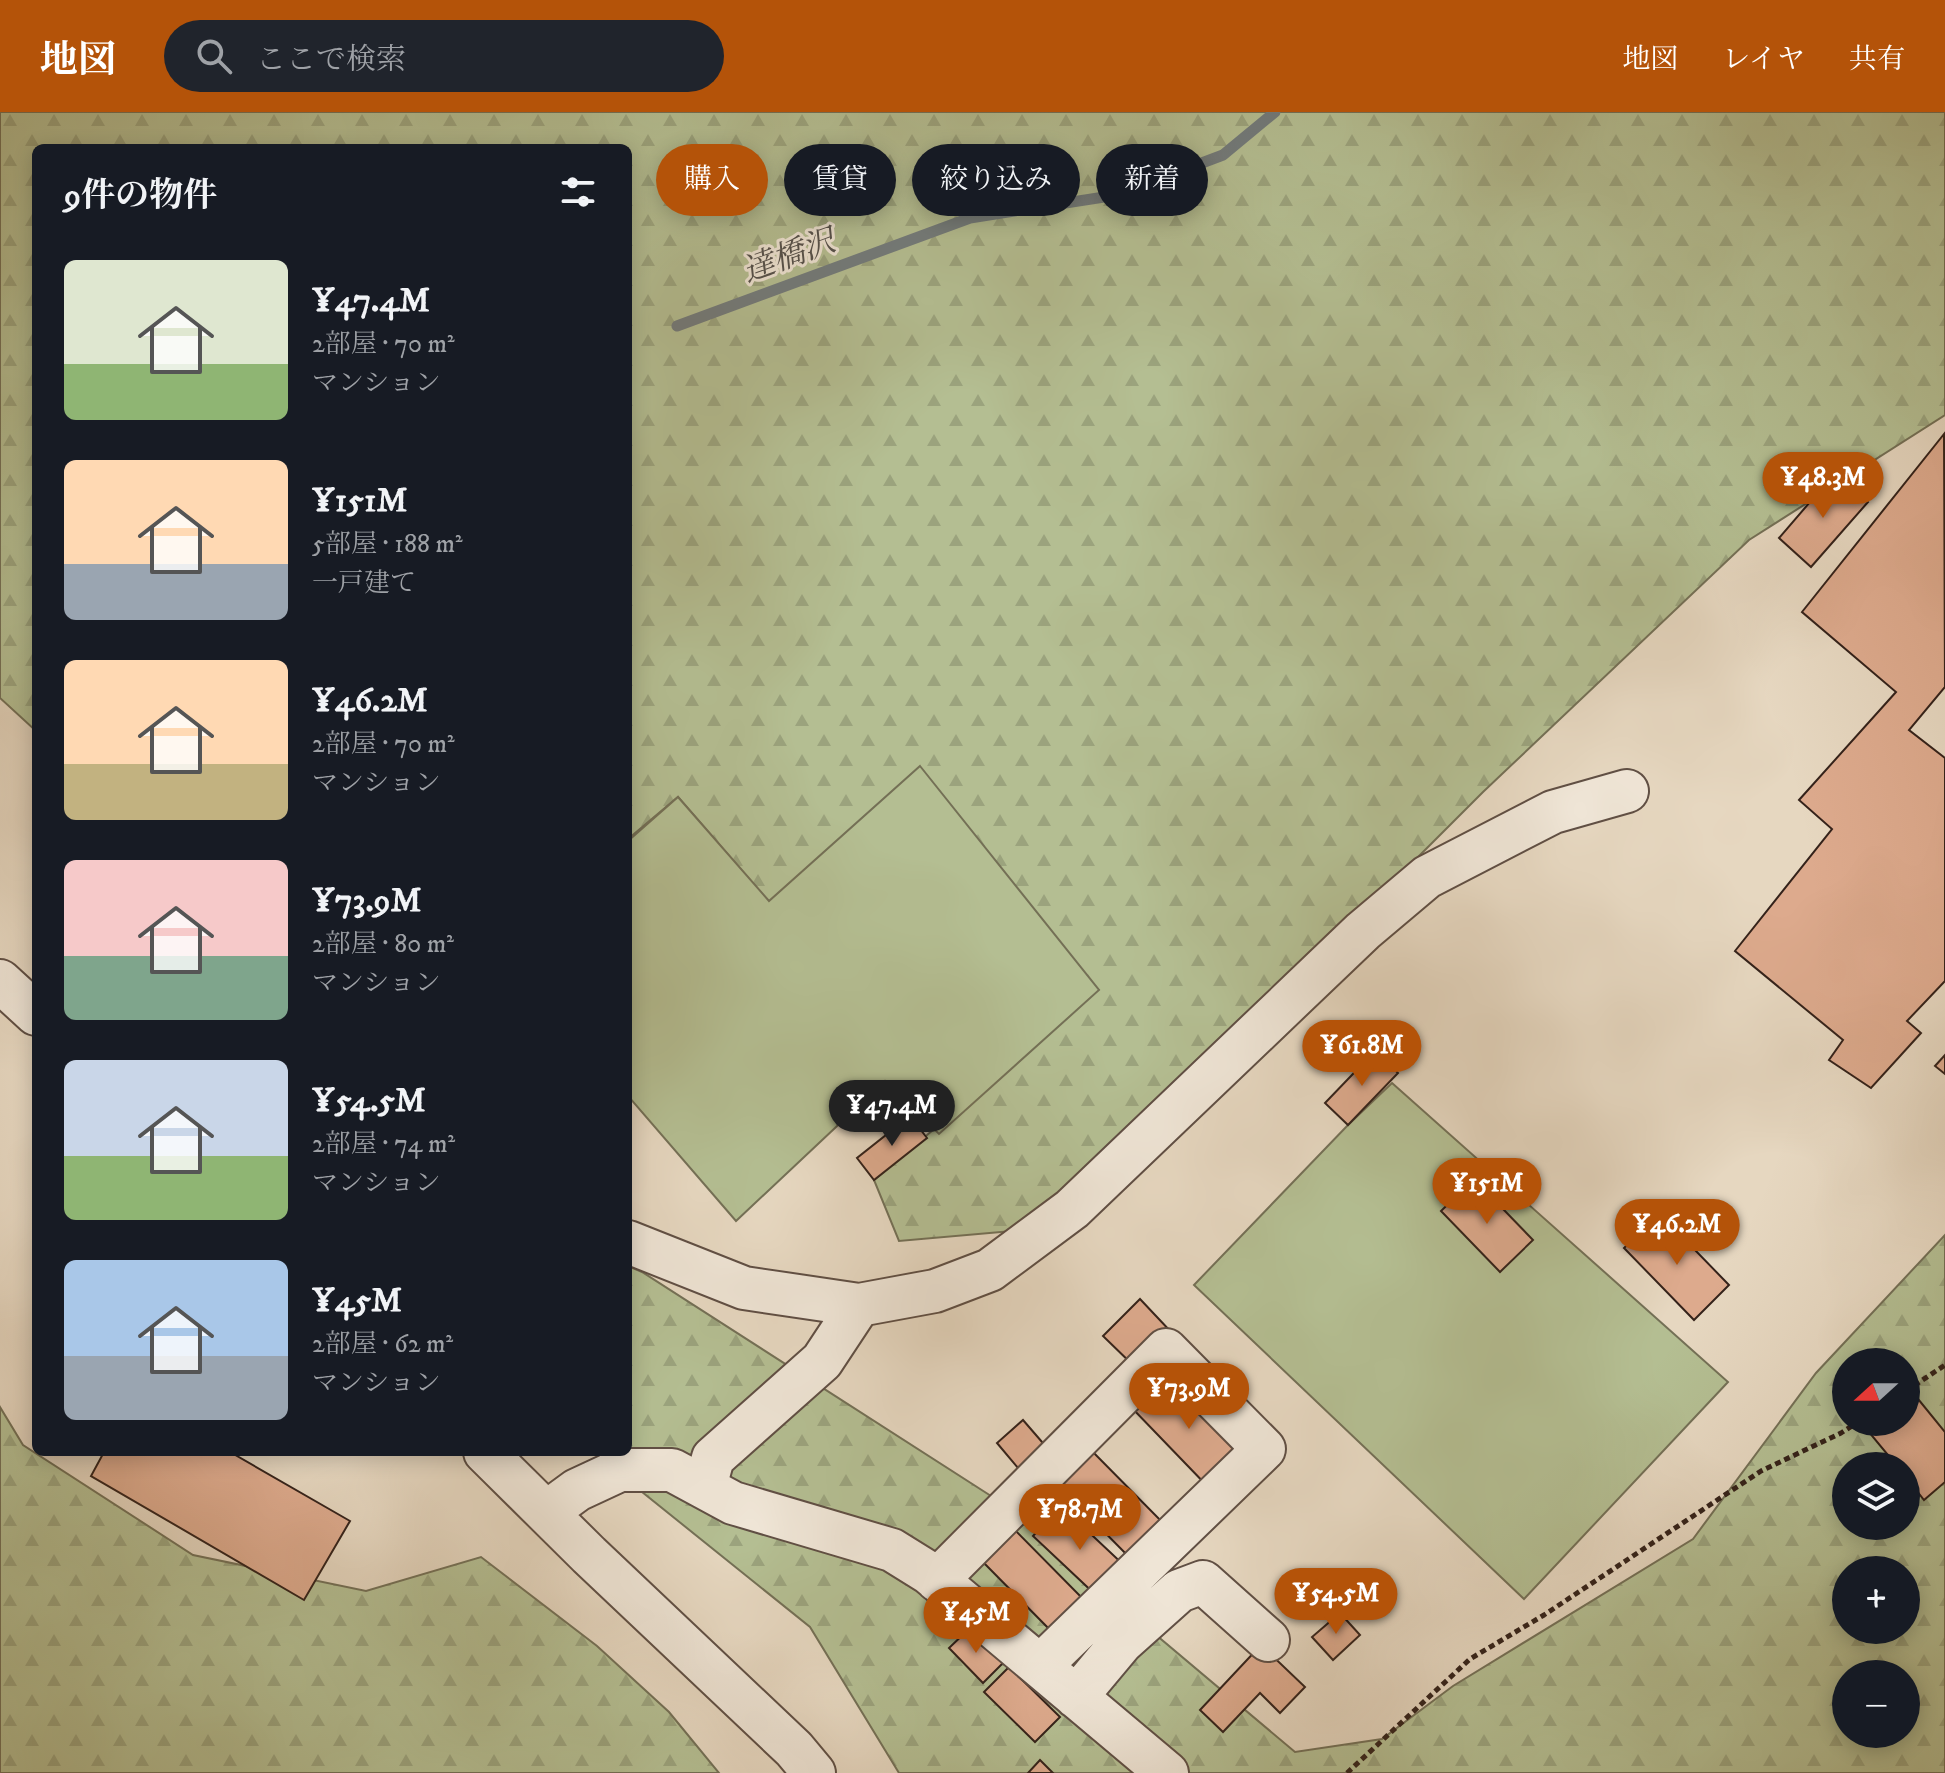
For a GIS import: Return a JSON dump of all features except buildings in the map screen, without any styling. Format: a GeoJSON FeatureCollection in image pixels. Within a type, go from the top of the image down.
{"type":"FeatureCollection","features":[{"type":"Feature","properties":{"kind":"street"},"geometry":{"type":"LineString","coordinates":[[632,1244],[744,1288],[859,1305],[935,1291],[990,1270],[1072,1209],[1363,931],[1427,877],[1553,812],[1627,791]]}},
{"type":"Feature","properties":{"kind":"street"},"geometry":{"type":"LineString","coordinates":[[0,981],[32,1010]]}},
{"type":"Feature","properties":{"kind":"street"},"geometry":{"type":"LineString","coordinates":[[705,1487],[713,1458],[822,1361],[859,1305]]}},
{"type":"Feature","properties":{"kind":"street"},"geometry":{"type":"LineString","coordinates":[[937,1580],[1166,1350],[1264,1449],[1040,1666]]}},
{"type":"Feature","properties":{"kind":"street"},"geometry":{"type":"LineString","coordinates":[[489,1456],[794,1749],[814,1773]]}},
{"type":"Feature","properties":{"kind":"street"},"geometry":{"type":"LineString","coordinates":[[547,1512],[577,1490],[620,1470],[672,1470],[733,1503],[892,1550],[937,1580],[1167,1773]]}},
{"type":"Feature","properties":{"kind":"street"},"geometry":{"type":"LineString","coordinates":[[1076,1697],[1122,1642],[1179,1591],[1203,1582],[1268,1640]]}},
{"type":"Feature","properties":{"kind":"path"},"geometry":{"type":"LineString","coordinates":[[1920,1382],[1945,1365]]}},
{"type":"Feature","properties":{"kind":"path"},"geometry":{"type":"LineString","coordinates":[[1347,1773],[1470,1659],[1544,1615],[1761,1471],[1835,1436]]}},
{"type":"Feature","properties":{"kind":"green space"},"geometry":{"type":"Polygon","coordinates":[[[0,112],[1945,112],[1945,415],[1749,540],[1483,792],[1047,1228],[899,1241],[874,1180],[1098,990],[769,902],[678,797],[632,836],[632,144],[32,144],[32,727],[0,698],[0,112]]]}},
{"type":"Feature","properties":{"kind":"green space"},"geometry":{"type":"Polygon","coordinates":[[[920,766],[1099,990],[939,1134],[885,1081],[736,1221],[632,1101],[632,837],[678,797],[769,901],[920,766]]]}},
{"type":"Feature","properties":{"kind":"green space"},"geometry":{"type":"Polygon","coordinates":[[[1392,1083],[1728,1382],[1524,1599],[1194,1285],[1392,1083]]]}},
{"type":"Feature","properties":{"kind":"green space"},"geometry":{"type":"Polygon","coordinates":[[[1945,1235],[1945,1773],[899,1773],[810,1627],[601,1456],[632,1456],[632,1268],[991,1496],[1295,1752],[1382,1739],[1453,1686],[1693,1539],[1832,1356],[1832,1436],[1920,1436],[1920,1348],[1839,1348],[1945,1235]]]}},
{"type":"Feature","properties":{"kind":"green space"},"geometry":{"type":"Polygon","coordinates":[[[0,1407],[23,1445],[32,1451],[32,1456],[40,1456],[193,1555],[366,1591],[481,1557],[597,1646],[669,1712],[719,1773],[0,1773],[0,1407]]]}},
{"type":"Feature","properties":{"kind":"waterway","name":"達橋沢"},"geometry":{"type":"LineString","coordinates":[[677,326],[970,218],[1117,195],[1223,155],[1275,112]]}}]}
